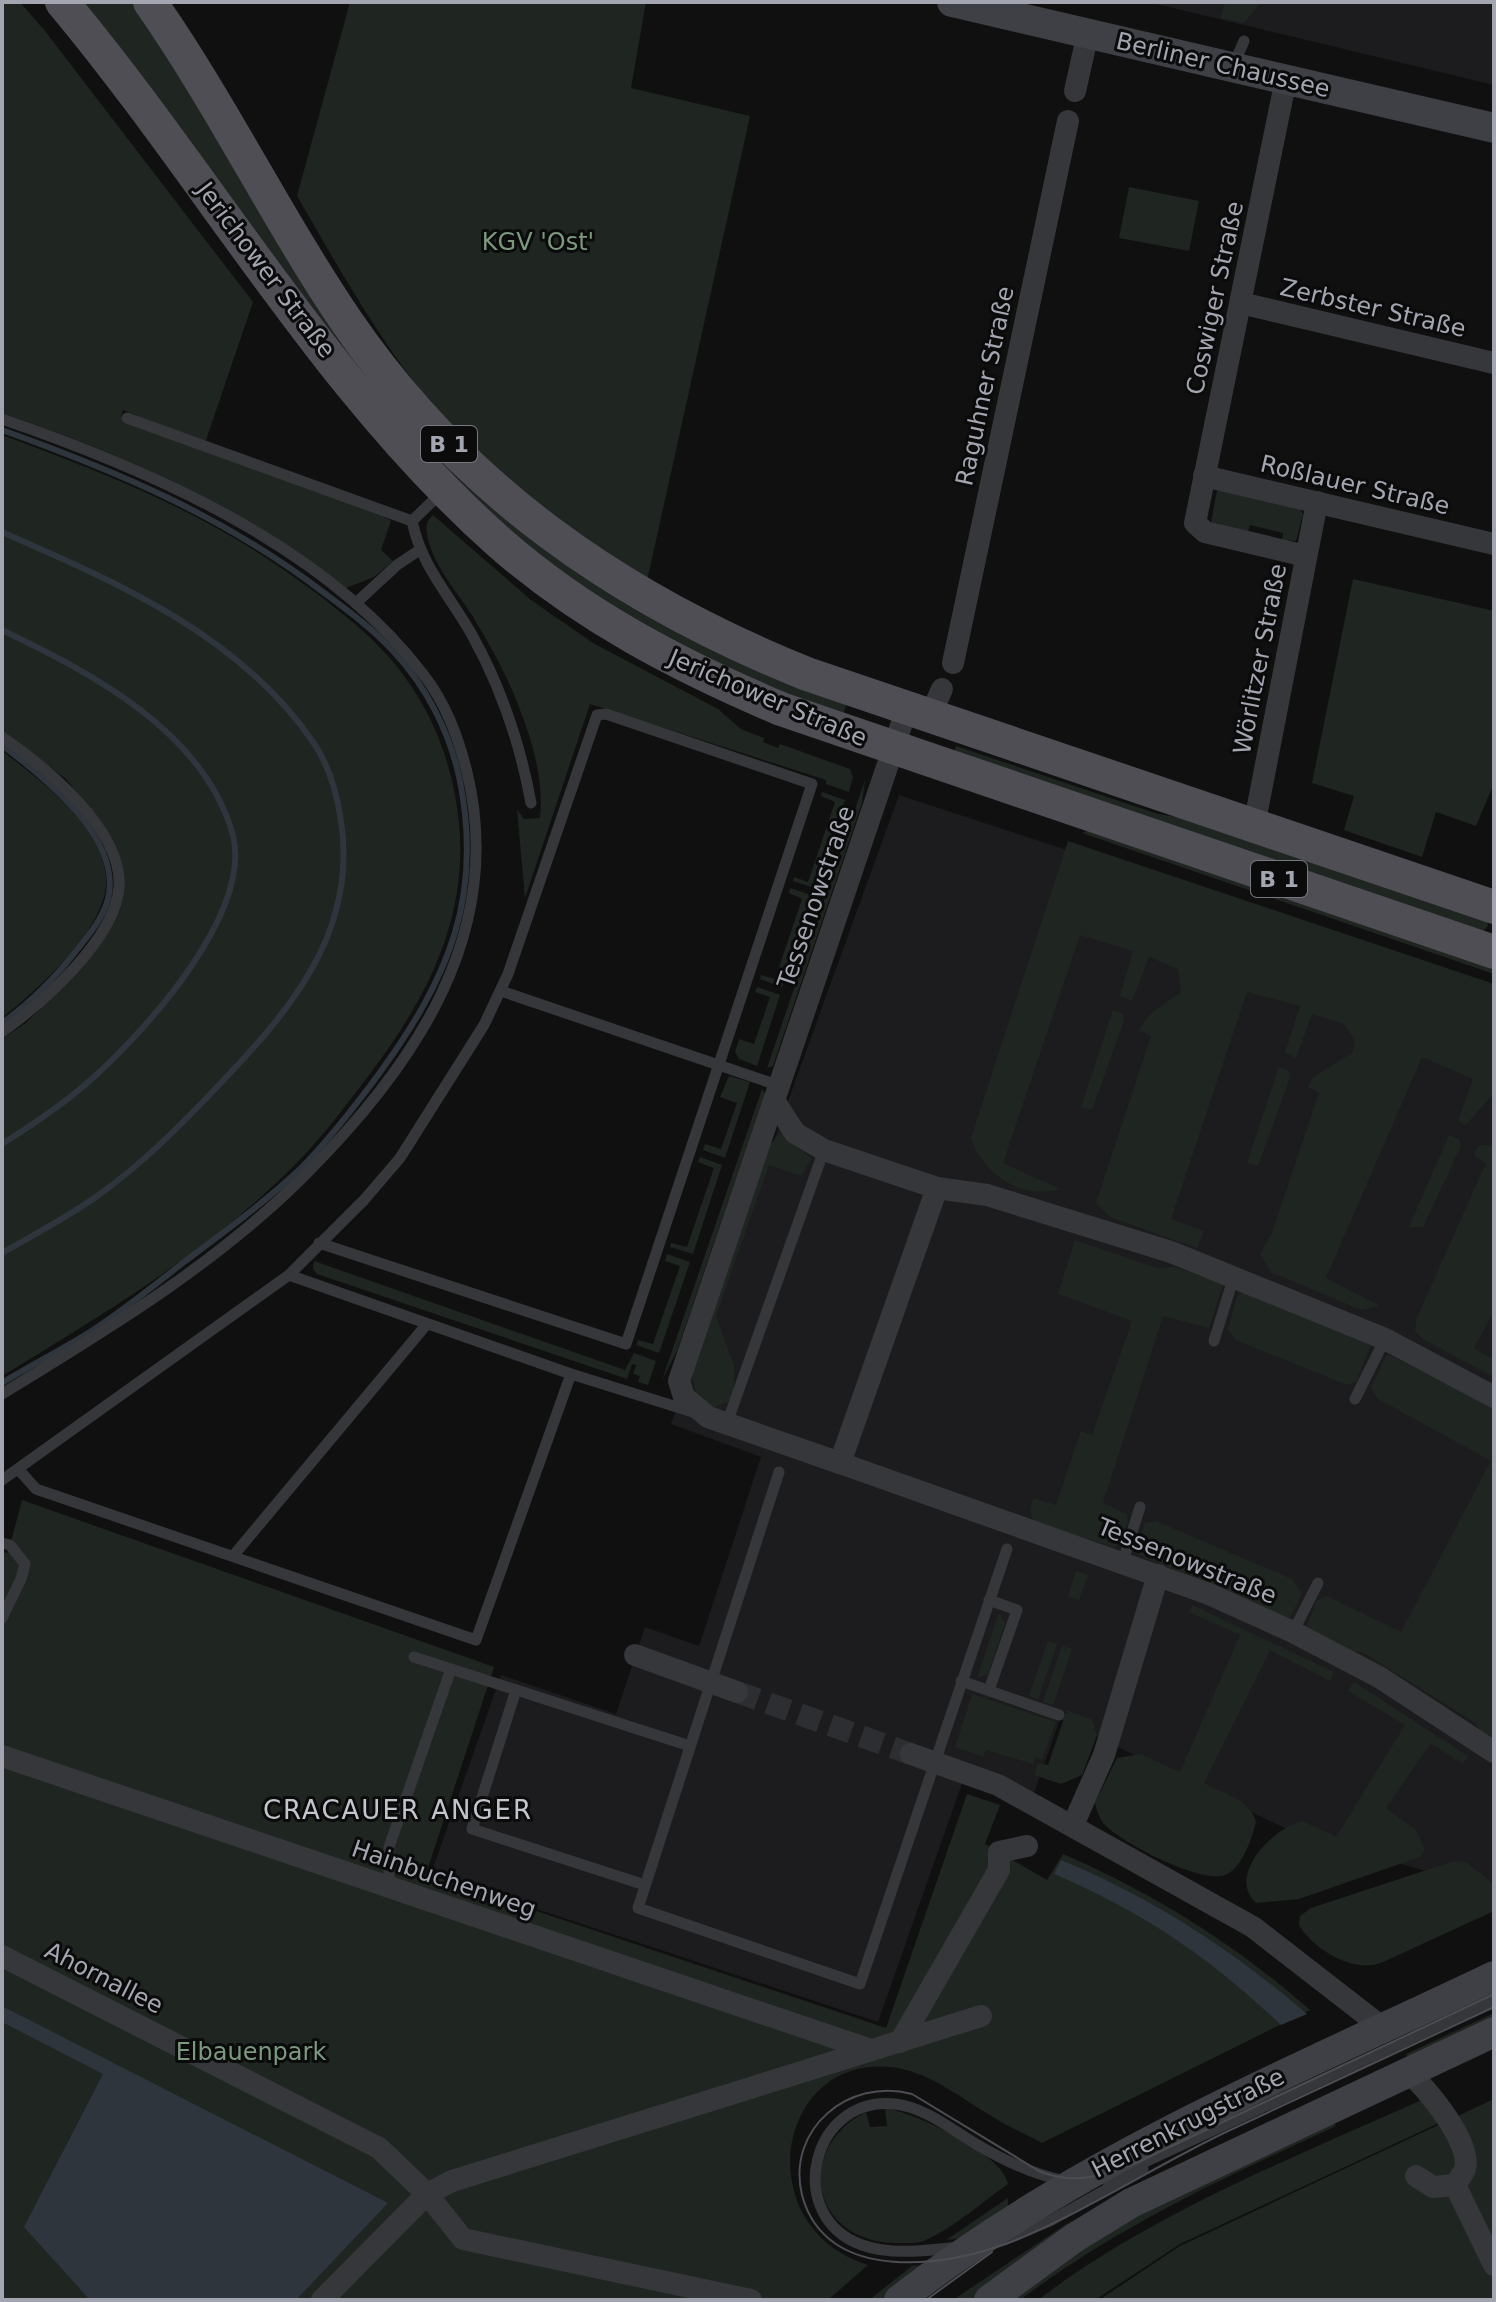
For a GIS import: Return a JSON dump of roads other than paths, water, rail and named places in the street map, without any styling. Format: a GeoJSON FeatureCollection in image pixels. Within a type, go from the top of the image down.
{"type":"FeatureCollection","features":[{"type":"Feature","properties":{"kind":"main road","name":"Jerichower Straße"},"geometry":{"type":"LineString","coordinates":[[62,2],[366,403],[443,490],[536,572],[600,618],[649,647],[770,704],[893,749],[1493,948]]}},
{"type":"Feature","properties":{"kind":"main road","name":"Jerichower Straße"},"geometry":{"type":"LineString","coordinates":[[150,2],[348,323],[398,389],[468,465],[554,538],[657,605],[764,657],[927,704],[1254,826],[1494,907]]}},
{"type":"Feature","properties":{"kind":"street","name":"Berliner Chaussee"},"geometry":{"type":"LineString","coordinates":[[965,3],[1088,33],[1238,54],[1286,79],[1494,128]]}},
{"type":"Feature","properties":{"kind":"street"},"geometry":{"type":"LineString","coordinates":[[1075,91],[1088,33]]}},
{"type":"Feature","properties":{"kind":"street","name":"Coswiger Straße"},"geometry":{"type":"LineString","coordinates":[[1286,79],[1196,527],[1306,556]]}},
{"type":"Feature","properties":{"kind":"street","name":"Raguhner Straße"},"geometry":{"type":"LineString","coordinates":[[953,663],[1068,121]]}},
{"type":"Feature","properties":{"kind":"street","name":"Zerbster Straße"},"geometry":{"type":"LineString","coordinates":[[1241,303],[1494,363]]}},
{"type":"Feature","properties":{"kind":"street","name":"Roßlauer Straße"},"geometry":{"type":"LineString","coordinates":[[1204,476],[1494,544]]}},
{"type":"Feature","properties":{"kind":"street","name":"Wörlitzer Straße"},"geometry":{"type":"LineString","coordinates":[[1254,826],[1317,502]]}},
{"type":"Feature","properties":{"kind":"street","name":"Tessenowstraße"},"geometry":{"type":"LineString","coordinates":[[927,704],[893,749],[680,1375],[684,1397],[718,1420],[1123,1561],[1293,1632],[1379,1677],[1494,1752]]}},
{"type":"Feature","properties":{"kind":"street"},"geometry":{"type":"LineString","coordinates":[[778,1094],[795,1133],[824,1150],[937,1188],[987,1195],[1058,1215],[1234,1276],[1385,1339],[1494,1397]]}},
{"type":"Feature","properties":{"kind":"street"},"geometry":{"type":"LineString","coordinates":[[840,1463],[937,1188]]}},
{"type":"Feature","properties":{"kind":"street"},"geometry":{"type":"LineString","coordinates":[[1073,1825],[1104,1755],[1158,1575]]}},
{"type":"Feature","properties":{"kind":"street"},"geometry":{"type":"LineString","coordinates":[[635,1655],[737,1692]]}},
{"type":"Feature","properties":{"kind":"street","name":"Hainbuchenweg"},"geometry":{"type":"LineString","coordinates":[[2,1756],[871,2050]]}},
{"type":"Feature","properties":{"kind":"street"},"geometry":{"type":"LineString","coordinates":[[922,1758],[998,1785],[1253,1927],[1383,2028]]}},
{"type":"Feature","properties":{"kind":"street"},"geometry":{"type":"LineString","coordinates":[[900,2042],[999,1870],[1016,1862],[1048,1811]]}},
{"type":"Feature","properties":{"kind":"street","name":"Ahornallee"},"geometry":{"type":"LineString","coordinates":[[2,1956],[379,2148],[427,2194],[463,2239],[751,2300]]}},
{"type":"Feature","properties":{"kind":"street","name":"Herrenkrugstraße"},"geometry":{"type":"LineString","coordinates":[[899,2300],[969,2247],[1071,2182],[1186,2120],[1494,1976]]}},
{"type":"Feature","properties":{"kind":"street"},"geometry":{"type":"LineString","coordinates":[[322,2300],[427,2194],[452,2181],[981,2016]]}},
{"type":"Feature","properties":{"kind":"street","name":"Herrenkrugstraße"},"geometry":{"type":"LineString","coordinates":[[989,2300],[1093,2226],[1175,2181],[1494,2032]]}},
{"type":"Feature","properties":{"kind":"street"},"geometry":{"type":"LineString","coordinates":[[1408,2072],[1430,2091],[1466,2157],[1465,2171],[1455,2185],[1433,2187],[1416,2176]]}},
{"type":"Feature","properties":{"kind":"street"},"geometry":{"type":"LineString","coordinates":[[1455,2185],[1494,2265]]}},
{"type":"Feature","properties":{"kind":"lane"},"geometry":{"type":"LineString","coordinates":[[127,418],[412,521]]}},
{"type":"Feature","properties":{"kind":"lane"},"geometry":{"type":"LineString","coordinates":[[2,419],[117,461],[190,495],[281,549],[356,603],[424,675],[451,720],[464,761],[476,825],[478,862],[472,913],[451,978],[385,1081],[306,1174],[264,1213],[141,1307],[2,1394]]}},
{"type":"Feature","properties":{"kind":"lane"},"geometry":{"type":"LineString","coordinates":[[412,521],[443,490]]}},
{"type":"Feature","properties":{"kind":"lane"},"geometry":{"type":"LineString","coordinates":[[412,521],[418,551],[492,673],[511,717],[531,803]]}},
{"type":"Feature","properties":{"kind":"lane"},"geometry":{"type":"LineString","coordinates":[[356,603],[397,565],[418,551]]}},
{"type":"Feature","properties":{"kind":"lane"},"geometry":{"type":"LineString","coordinates":[[2,1480],[289,1275],[319,1243],[364,1200],[400,1158],[459,1068],[501,991],[579,758],[598,714],[812,784],[626,1344],[319,1243]]}},
{"type":"Feature","properties":{"kind":"lane"},"geometry":{"type":"LineString","coordinates":[[2,737],[68,790],[108,846],[119,886],[104,927],[80,960],[45,997],[2,1032]]}},
{"type":"Feature","properties":{"kind":"lane"},"geometry":{"type":"LineString","coordinates":[[501,991],[720,1066],[778,1094]]}},
{"type":"Feature","properties":{"kind":"lane"},"geometry":{"type":"LineString","coordinates":[[289,1275],[571,1374],[718,1420],[824,1150]]}},
{"type":"Feature","properties":{"kind":"lane"},"geometry":{"type":"LineString","coordinates":[[1214,1341],[1234,1276]]}},
{"type":"Feature","properties":{"kind":"lane"},"geometry":{"type":"LineString","coordinates":[[233,1556],[427,1324]]}},
{"type":"Feature","properties":{"kind":"lane"},"geometry":{"type":"LineString","coordinates":[[1355,1399],[1385,1339]]}},
{"type":"Feature","properties":{"kind":"lane"},"geometry":{"type":"LineString","coordinates":[[19,1470],[36,1489],[476,1640],[571,1374]]}},
{"type":"Feature","properties":{"kind":"lane"},"geometry":{"type":"LineString","coordinates":[[779,1472],[638,1908],[860,1984],[922,1758],[961,1681],[1007,1549]]}},
{"type":"Feature","properties":{"kind":"lane"},"geometry":{"type":"LineString","coordinates":[[1123,1561],[1140,1507]]}},
{"type":"Feature","properties":{"kind":"lane"},"geometry":{"type":"LineString","coordinates":[[2,1543],[10,1545],[25,1564],[2,1618]]}},
{"type":"Feature","properties":{"kind":"lane"},"geometry":{"type":"LineString","coordinates":[[1293,1632],[1318,1583]]}},
{"type":"Feature","properties":{"kind":"lane"},"geometry":{"type":"LineString","coordinates":[[989,1600],[1017,1610],[989,1690]]}},
{"type":"Feature","properties":{"kind":"lane"},"geometry":{"type":"LineString","coordinates":[[414,1657],[690,1746]]}},
{"type":"Feature","properties":{"kind":"lane"},"geometry":{"type":"LineString","coordinates":[[389,1888],[389,1847],[451,1669]]}},
{"type":"Feature","properties":{"kind":"lane"},"geometry":{"type":"LineString","coordinates":[[961,1681],[1059,1715]]}},
{"type":"Feature","properties":{"kind":"lane"},"geometry":{"type":"LineString","coordinates":[[516,1690],[472,1829],[645,1885]]}},
{"type":"Feature","properties":{"kind":"lane"},"geometry":{"type":"LineString","coordinates":[[1161,2157],[1027,2232],[969,2247],[875,2249],[856,2243],[839,2232],[821,2208],[813,2176],[816,2156],[830,2130],[844,2117],[883,2103],[907,2106],[1005,2159],[1071,2182],[1105,2180],[1161,2157],[1494,2000]]}},
{"type":"Feature","properties":{"kind":"lane"},"geometry":{"type":"LineString","coordinates":[[1093,2226],[1143,2169]]}},
{"type":"Feature","properties":{"kind":"waterway"},"geometry":{"type":"LineString","coordinates":[[2,430],[87,462],[208,518],[285,565],[377,635],[427,695],[443,728],[460,781],[466,823],[467,863],[463,900],[454,935],[425,1003],[381,1071],[322,1146],[258,1205],[128,1305],[82,1337],[2,1383]]}},
{"type":"Feature","properties":{"kind":"waterway"},"geometry":{"type":"LineString","coordinates":[[2,532],[131,592],[213,642],[250,671],[283,704],[324,760],[341,821],[344,862],[339,899],[328,935],[312,968],[269,1030],[189,1116],[131,1170],[77,1210],[2,1253]]}},
{"type":"Feature","properties":{"kind":"waterway"},"geometry":{"type":"LineString","coordinates":[[2,630],[106,686],[170,735],[196,763],[217,796],[232,832],[235,863],[228,896],[213,931],[168,998],[142,1029],[84,1086],[2,1144]]}},
{"type":"Feature","properties":{"kind":"waterway"},"geometry":{"type":"LineString","coordinates":[[2,745],[76,811],[104,854],[109,876],[106,906],[91,933],[51,980],[2,1023]]}},
{"type":"Feature","properties":{"kind":"tunnel"},"geometry":{"type":"LineString","coordinates":[[737,1692],[911,1754]]}},
{"type":"Feature","properties":{"kind":"tram line"},"geometry":{"type":"LineString","coordinates":[[1494,1994],[1138,2162],[1089,2177],[1064,2178],[1039,2171],[912,2094],[889,2091],[866,2093],[845,2101],[827,2113],[813,2130],[804,2149],[800,2171],[802,2195],[815,2224],[836,2244],[863,2256],[893,2262],[926,2262],[989,2250],[1043,2228],[1226,2132],[1494,2007]]}},
{"type":"Feature","properties":{"kind":"tram line"},"geometry":{"type":"LineString","coordinates":[[926,2300],[992,2252]]}},
{"type":"Feature","properties":{"kind":"district","name":"CRACAUER ANGER"},"geometry":{"type":"Point","coordinates":[398,1810]}},
{"type":"Feature","properties":{"kind":"park label","name":"KGV 'Ost'"},"geometry":{"type":"Point","coordinates":[538,242]}},
{"type":"Feature","properties":{"kind":"park label","name":"Elbauenpark"},"geometry":{"type":"Point","coordinates":[251,2052]}}]}
